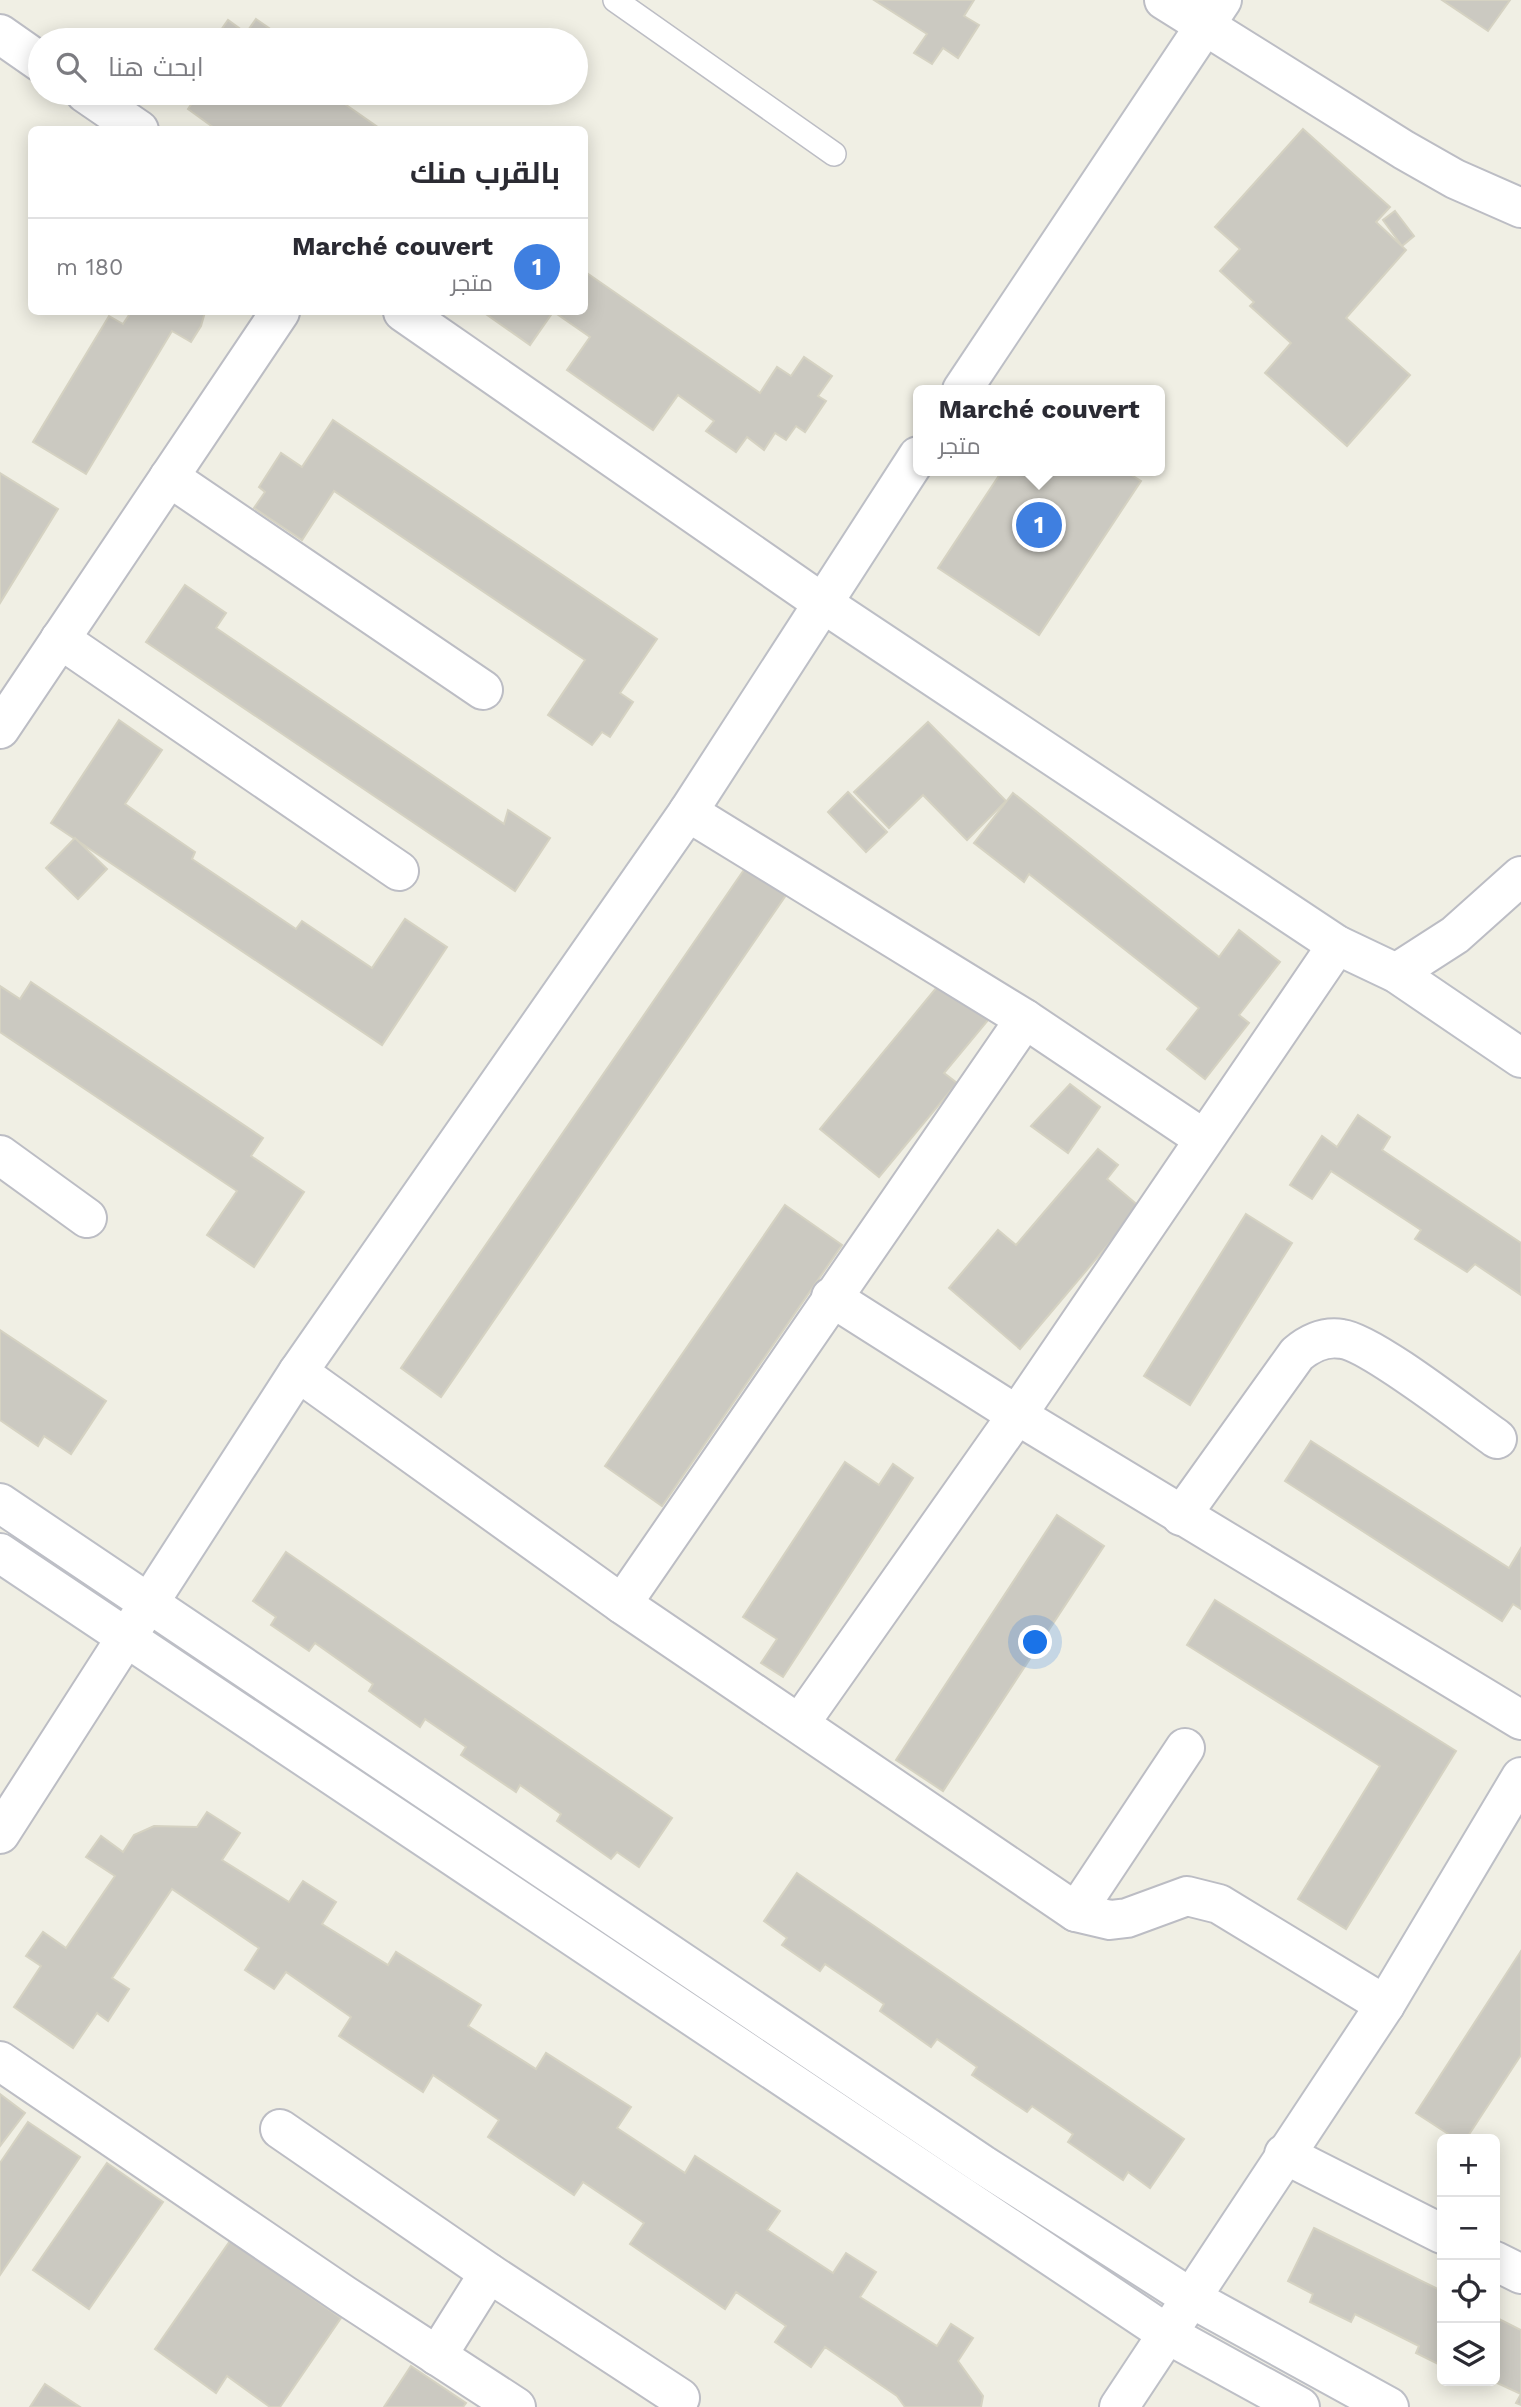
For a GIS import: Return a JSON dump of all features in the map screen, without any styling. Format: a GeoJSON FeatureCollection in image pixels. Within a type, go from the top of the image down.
{"type":"FeatureCollection","features":[{"type":"Feature","properties":{"kind":"street"},"geometry":{"type":"LineString","coordinates":[[1164,0],[1212,13],[1455,179],[1521,208]]}},
{"type":"Feature","properties":{"kind":"street"},"geometry":{"type":"LineString","coordinates":[[965,385],[1212,13]]}},
{"type":"Feature","properties":{"kind":"street"},"geometry":{"type":"LineString","coordinates":[[0,34],[28,54]]}},
{"type":"Feature","properties":{"kind":"street"},"geometry":{"type":"LineString","coordinates":[[103,105],[133,126]]}},
{"type":"Feature","properties":{"kind":"street"},"geometry":{"type":"LineString","coordinates":[[0,729],[278,315]]}},
{"type":"Feature","properties":{"kind":"street"},"geometry":{"type":"LineString","coordinates":[[407,315],[821,602],[1337,945],[1396,973],[1521,1058]]}},
{"type":"Feature","properties":{"kind":"street"},"geometry":{"type":"LineString","coordinates":[[0,1834],[298,1372],[688,812],[821,602],[913,464]]}},
{"type":"Feature","properties":{"kind":"street"},"geometry":{"type":"LineString","coordinates":[[169,477],[483,690]]}},
{"type":"Feature","properties":{"kind":"street"},"geometry":{"type":"LineString","coordinates":[[60,639],[399,871]]}},
{"type":"Feature","properties":{"kind":"street"},"geometry":{"type":"LineString","coordinates":[[688,812],[1025,1019],[1205,1139]]}},
{"type":"Feature","properties":{"kind":"street"},"geometry":{"type":"LineString","coordinates":[[1396,973],[1455,935],[1521,876]]}},
{"type":"Feature","properties":{"kind":"street"},"geometry":{"type":"LineString","coordinates":[[800,1723],[1017,1415],[1337,945]]}},
{"type":"Feature","properties":{"kind":"street"},"geometry":{"type":"LineString","coordinates":[[622,1604],[1025,1019]]}},
{"type":"Feature","properties":{"kind":"street"},"geometry":{"type":"LineString","coordinates":[[0,1155],[87,1218]]}},
{"type":"Feature","properties":{"kind":"street"},"geometry":{"type":"LineString","coordinates":[[831,1297],[1181,1516],[1521,1720]]}},
{"type":"Feature","properties":{"kind":"street"},"geometry":{"type":"LineString","coordinates":[[1181,1516],[1297,1354],[1309,1344],[1325,1339],[1355,1342],[1497,1439]]}},
{"type":"Feature","properties":{"kind":"street"},"geometry":{"type":"LineString","coordinates":[[298,1372],[622,1604],[1076,1912],[1092,1917],[1127,1918],[1176,1898],[1201,1898],[1219,1904],[1385,2005]]}},
{"type":"Feature","properties":{"kind":"street"},"geometry":{"type":"LineString","coordinates":[[0,1503],[983,2165],[1191,2298],[1389,2407]]}},
{"type":"Feature","properties":{"kind":"street"},"geometry":{"type":"LineString","coordinates":[[0,1553],[1169,2335],[1300,2407]]}},
{"type":"Feature","properties":{"kind":"street"},"geometry":{"type":"LineString","coordinates":[[1076,1912],[1185,1748]]}},
{"type":"Feature","properties":{"kind":"street"},"geometry":{"type":"LineString","coordinates":[[1119,2407],[1385,2005],[1521,1777]]}},
{"type":"Feature","properties":{"kind":"street"},"geometry":{"type":"LineString","coordinates":[[0,2061],[516,2407]]}},
{"type":"Feature","properties":{"kind":"street"},"geometry":{"type":"LineString","coordinates":[[280,2129],[489,2273],[680,2398]]}},
{"type":"Feature","properties":{"kind":"street"},"geometry":{"type":"LineString","coordinates":[[1284,2154],[1437,2231]]}},
{"type":"Feature","properties":{"kind":"street"},"geometry":{"type":"LineString","coordinates":[[1500,2264],[1521,2274]]}},
{"type":"Feature","properties":{"kind":"street"},"geometry":{"type":"LineString","coordinates":[[437,2356],[489,2273]]}},
{"type":"Feature","properties":{"kind":"lane"},"geometry":{"type":"LineString","coordinates":[[615,0],[834,154]]}},
{"type":"Feature","properties":{"kind":"building"},"geometry":{"type":"Polygon","coordinates":[[[874,0],[974,0],[964,16],[979,25],[958,58],[943,48],[932,64],[914,53],[927,34],[874,0]]]}},
{"type":"Feature","properties":{"kind":"building"},"geometry":{"type":"Polygon","coordinates":[[[1442,0],[1510,0],[1488,31],[1442,0]]]}},
{"type":"Feature","properties":{"kind":"building"},"geometry":{"type":"Polygon","coordinates":[[[256,19],[269,28],[250,28],[256,19]]]}},
{"type":"Feature","properties":{"kind":"building"},"geometry":{"type":"Polygon","coordinates":[[[228,20],[239,28],[222,28],[228,20]]]}},
{"type":"Feature","properties":{"kind":"building"},"geometry":{"type":"Polygon","coordinates":[[[191,105],[346,105],[376,126],[211,126],[188,109],[191,105]]]}},
{"type":"Feature","properties":{"kind":"building"},"geometry":{"type":"Polygon","coordinates":[[[1303,129],[1390,207],[1376,222],[1406,250],[1346,318],[1410,375],[1347,446],[1265,373],[1291,343],[1250,306],[1254,302],[1220,271],[1240,249],[1215,227],[1303,129]]]}},
{"type":"Feature","properties":{"kind":"building"},"geometry":{"type":"Polygon","coordinates":[[[1395,211],[1414,236],[1402,246],[1383,220],[1395,211]]]}},
{"type":"Feature","properties":{"kind":"building"},"geometry":{"type":"Polygon","coordinates":[[[588,274],[760,393],[777,367],[791,376],[804,357],[832,376],[818,396],[826,401],[805,432],[796,426],[786,440],[775,433],[764,450],[747,437],[736,452],[706,431],[714,421],[678,395],[653,430],[567,370],[590,337],[558,315],[588,315],[588,274]]]}},
{"type":"Feature","properties":{"kind":"building"},"geometry":{"type":"Polygon","coordinates":[[[129,315],[204,315],[191,342],[172,331],[86,474],[33,442],[109,316],[123,324],[129,315]]]}},
{"type":"Feature","properties":{"kind":"building"},"geometry":{"type":"Polygon","coordinates":[[[487,315],[551,315],[530,345],[487,315]]]}},
{"type":"Feature","properties":{"kind":"building"},"geometry":{"type":"Polygon","coordinates":[[[333,420],[657,639],[620,693],[633,702],[610,737],[602,732],[592,745],[548,715],[585,660],[334,491],[302,540],[254,508],[265,492],[259,487],[281,453],[302,467],[333,420]]]}},
{"type":"Feature","properties":{"kind":"building"},"geometry":{"type":"Polygon","coordinates":[[[0,473],[58,509],[0,603],[0,473]]]}},
{"type":"Feature","properties":{"kind":"building"},"geometry":{"type":"Polygon","coordinates":[[[999,476],[1133,476],[1141,481],[1039,635],[938,568],[999,476]]]}},
{"type":"Feature","properties":{"kind":"building"},"geometry":{"type":"Polygon","coordinates":[[[185,585],[226,613],[216,628],[504,824],[508,810],[550,838],[515,891],[146,642],[185,585]]]}},
{"type":"Feature","properties":{"kind":"building"},"geometry":{"type":"Polygon","coordinates":[[[119,720],[162,750],[125,804],[195,852],[192,859],[296,929],[302,921],[372,968],[405,919],[447,947],[382,1045],[51,823],[119,720]]]}},
{"type":"Feature","properties":{"kind":"building"},"geometry":{"type":"Polygon","coordinates":[[[928,722],[1006,801],[967,840],[923,795],[889,828],[854,792],[928,722]]]}},
{"type":"Feature","properties":{"kind":"building"},"geometry":{"type":"Polygon","coordinates":[[[848,792],[887,832],[866,852],[828,812],[848,792]]]}},
{"type":"Feature","properties":{"kind":"building"},"geometry":{"type":"Polygon","coordinates":[[[1013,793],[1219,957],[1239,930],[1280,962],[1239,1015],[1249,1023],[1205,1079],[1167,1049],[1199,1008],[1029,874],[1024,882],[974,843],[1013,793]]]}},
{"type":"Feature","properties":{"kind":"building"},"geometry":{"type":"Polygon","coordinates":[[[75,838],[107,869],[78,899],[46,868],[75,838]]]}},
{"type":"Feature","properties":{"kind":"building"},"geometry":{"type":"Polygon","coordinates":[[[750,861],[793,885],[441,1397],[401,1368],[750,861]]]}},
{"type":"Feature","properties":{"kind":"building"},"geometry":{"type":"Polygon","coordinates":[[[942,981],[989,1019],[944,1073],[957,1083],[879,1177],[820,1129],[942,981]]]}},
{"type":"Feature","properties":{"kind":"building"},"geometry":{"type":"Polygon","coordinates":[[[31,982],[263,1138],[251,1156],[304,1192],[254,1267],[207,1235],[237,1191],[0,1032],[0,986],[20,999],[31,982]]]}},
{"type":"Feature","properties":{"kind":"building"},"geometry":{"type":"Polygon","coordinates":[[[1070,1084],[1100,1107],[1068,1153],[1031,1126],[1070,1084]]]}},
{"type":"Feature","properties":{"kind":"building"},"geometry":{"type":"Polygon","coordinates":[[[1358,1115],[1390,1137],[1382,1150],[1521,1243],[1521,1295],[1475,1264],[1467,1272],[1415,1239],[1421,1230],[1331,1171],[1312,1199],[1290,1185],[1322,1136],[1337,1147],[1358,1115]]]}},
{"type":"Feature","properties":{"kind":"building"},"geometry":{"type":"Polygon","coordinates":[[[1098,1149],[1118,1165],[1107,1179],[1140,1207],[1020,1349],[949,1288],[998,1230],[1016,1245],[1098,1149]]]}},
{"type":"Feature","properties":{"kind":"building"},"geometry":{"type":"Polygon","coordinates":[[[785,1205],[842,1245],[662,1506],[605,1466],[785,1205]]]}},
{"type":"Feature","properties":{"kind":"building"},"geometry":{"type":"Polygon","coordinates":[[[1246,1214],[1292,1243],[1190,1405],[1144,1376],[1246,1214]]]}},
{"type":"Feature","properties":{"kind":"building"},"geometry":{"type":"Polygon","coordinates":[[[0,1330],[106,1401],[71,1454],[44,1436],[38,1446],[0,1420],[0,1330]]]}},
{"type":"Feature","properties":{"kind":"building"},"geometry":{"type":"Polygon","coordinates":[[[1311,1441],[1509,1568],[1521,1548],[1521,1609],[1513,1604],[1502,1621],[1285,1481],[1311,1441]]]}},
{"type":"Feature","properties":{"kind":"building"},"geometry":{"type":"Polygon","coordinates":[[[845,1462],[879,1485],[893,1464],[913,1478],[783,1677],[761,1663],[777,1639],[743,1617],[845,1462]]]}},
{"type":"Feature","properties":{"kind":"building"},"geometry":{"type":"Polygon","coordinates":[[[1057,1515],[1104,1546],[943,1791],[896,1760],[1057,1515]]]}},
{"type":"Feature","properties":{"kind":"building"},"geometry":{"type":"Polygon","coordinates":[[[286,1552],[672,1818],[639,1867],[617,1852],[611,1859],[557,1821],[561,1814],[520,1785],[516,1792],[461,1755],[466,1747],[425,1719],[420,1727],[369,1691],[373,1684],[315,1643],[309,1651],[271,1625],[276,1617],[253,1601],[286,1552]]]}},
{"type":"Feature","properties":{"kind":"building"},"geometry":{"type":"Polygon","coordinates":[[[1215,1600],[1456,1751],[1346,1929],[1298,1899],[1380,1766],[1187,1645],[1215,1600]]]}},
{"type":"Feature","properties":{"kind":"building"},"geometry":{"type":"Polygon","coordinates":[[[207,1812],[240,1833],[222,1860],[289,1902],[303,1881],[336,1902],[322,1924],[388,1965],[396,1952],[481,2005],[468,2026],[536,2069],[546,2053],[631,2107],[617,2128],[685,2173],[695,2156],[780,2211],[767,2230],[833,2273],[846,2253],[876,2272],[860,2297],[937,2346],[951,2324],[973,2338],[958,2361],[983,2396],[981,2407],[905,2407],[897,2396],[825,2347],[811,2367],[775,2342],[786,2326],[736,2292],[725,2309],[630,2244],[644,2223],[583,2182],[574,2195],[488,2137],[499,2120],[433,2075],[423,2092],[339,2036],[351,2017],[286,1972],[274,1989],[245,1970],[259,1948],[172,1889],[112,1978],[129,1989],[108,2021],[97,2013],[73,2048],[14,2007],[41,1966],[26,1956],[43,1932],[66,1948],[115,1876],[86,1857],[101,1836],[123,1852],[134,1835],[154,1826],[197,1827],[207,1812]]]}},
{"type":"Feature","properties":{"kind":"building"},"geometry":{"type":"Polygon","coordinates":[[[797,1873],[1184,2139],[1150,2188],[1128,2172],[1123,2180],[1068,2142],[1073,2134],[1032,2106],[1027,2112],[972,2075],[977,2067],[937,2039],[931,2047],[880,2011],[884,2004],[825,1964],[820,1971],[782,1945],[787,1938],[764,1921],[797,1873]]]}},
{"type":"Feature","properties":{"kind":"building"},"geometry":{"type":"Polygon","coordinates":[[[1521,1951],[1521,2055],[1469,2134],[1448,2134],[1416,2113],[1521,1951]]]}},
{"type":"Feature","properties":{"kind":"building"},"geometry":{"type":"Polygon","coordinates":[[[0,2094],[25,2113],[0,2146],[0,2094]]]}},
{"type":"Feature","properties":{"kind":"building"},"geometry":{"type":"Polygon","coordinates":[[[28,2122],[80,2157],[0,2275],[0,2163],[28,2122]]]}},
{"type":"Feature","properties":{"kind":"building"},"geometry":{"type":"Polygon","coordinates":[[[107,2163],[163,2202],[89,2309],[33,2270],[107,2163]]]}},
{"type":"Feature","properties":{"kind":"building"},"geometry":{"type":"Polygon","coordinates":[[[1314,2228],[1437,2289],[1437,2364],[1416,2353],[1419,2346],[1355,2314],[1351,2322],[1310,2302],[1313,2294],[1288,2281],[1314,2228]]]}},
{"type":"Feature","properties":{"kind":"building"},"geometry":{"type":"Polygon","coordinates":[[[230,2241],[341,2318],[280,2407],[270,2407],[227,2376],[216,2393],[155,2349],[230,2241]]]}},
{"type":"Feature","properties":{"kind":"building"},"geometry":{"type":"Polygon","coordinates":[[[1500,2320],[1521,2330],[1521,2394],[1500,2384],[1500,2320]]]}},
{"type":"Feature","properties":{"kind":"building"},"geometry":{"type":"Polygon","coordinates":[[[411,2366],[466,2403],[463,2407],[384,2407],[411,2366]]]}},
{"type":"Feature","properties":{"kind":"building"},"geometry":{"type":"Polygon","coordinates":[[[45,2384],[80,2407],[30,2407],[45,2384]]]}},
{"type":"Feature","properties":{"kind":"place","name":"Marché couvert"},"geometry":{"type":"Point","coordinates":[1039,525]}}]}
